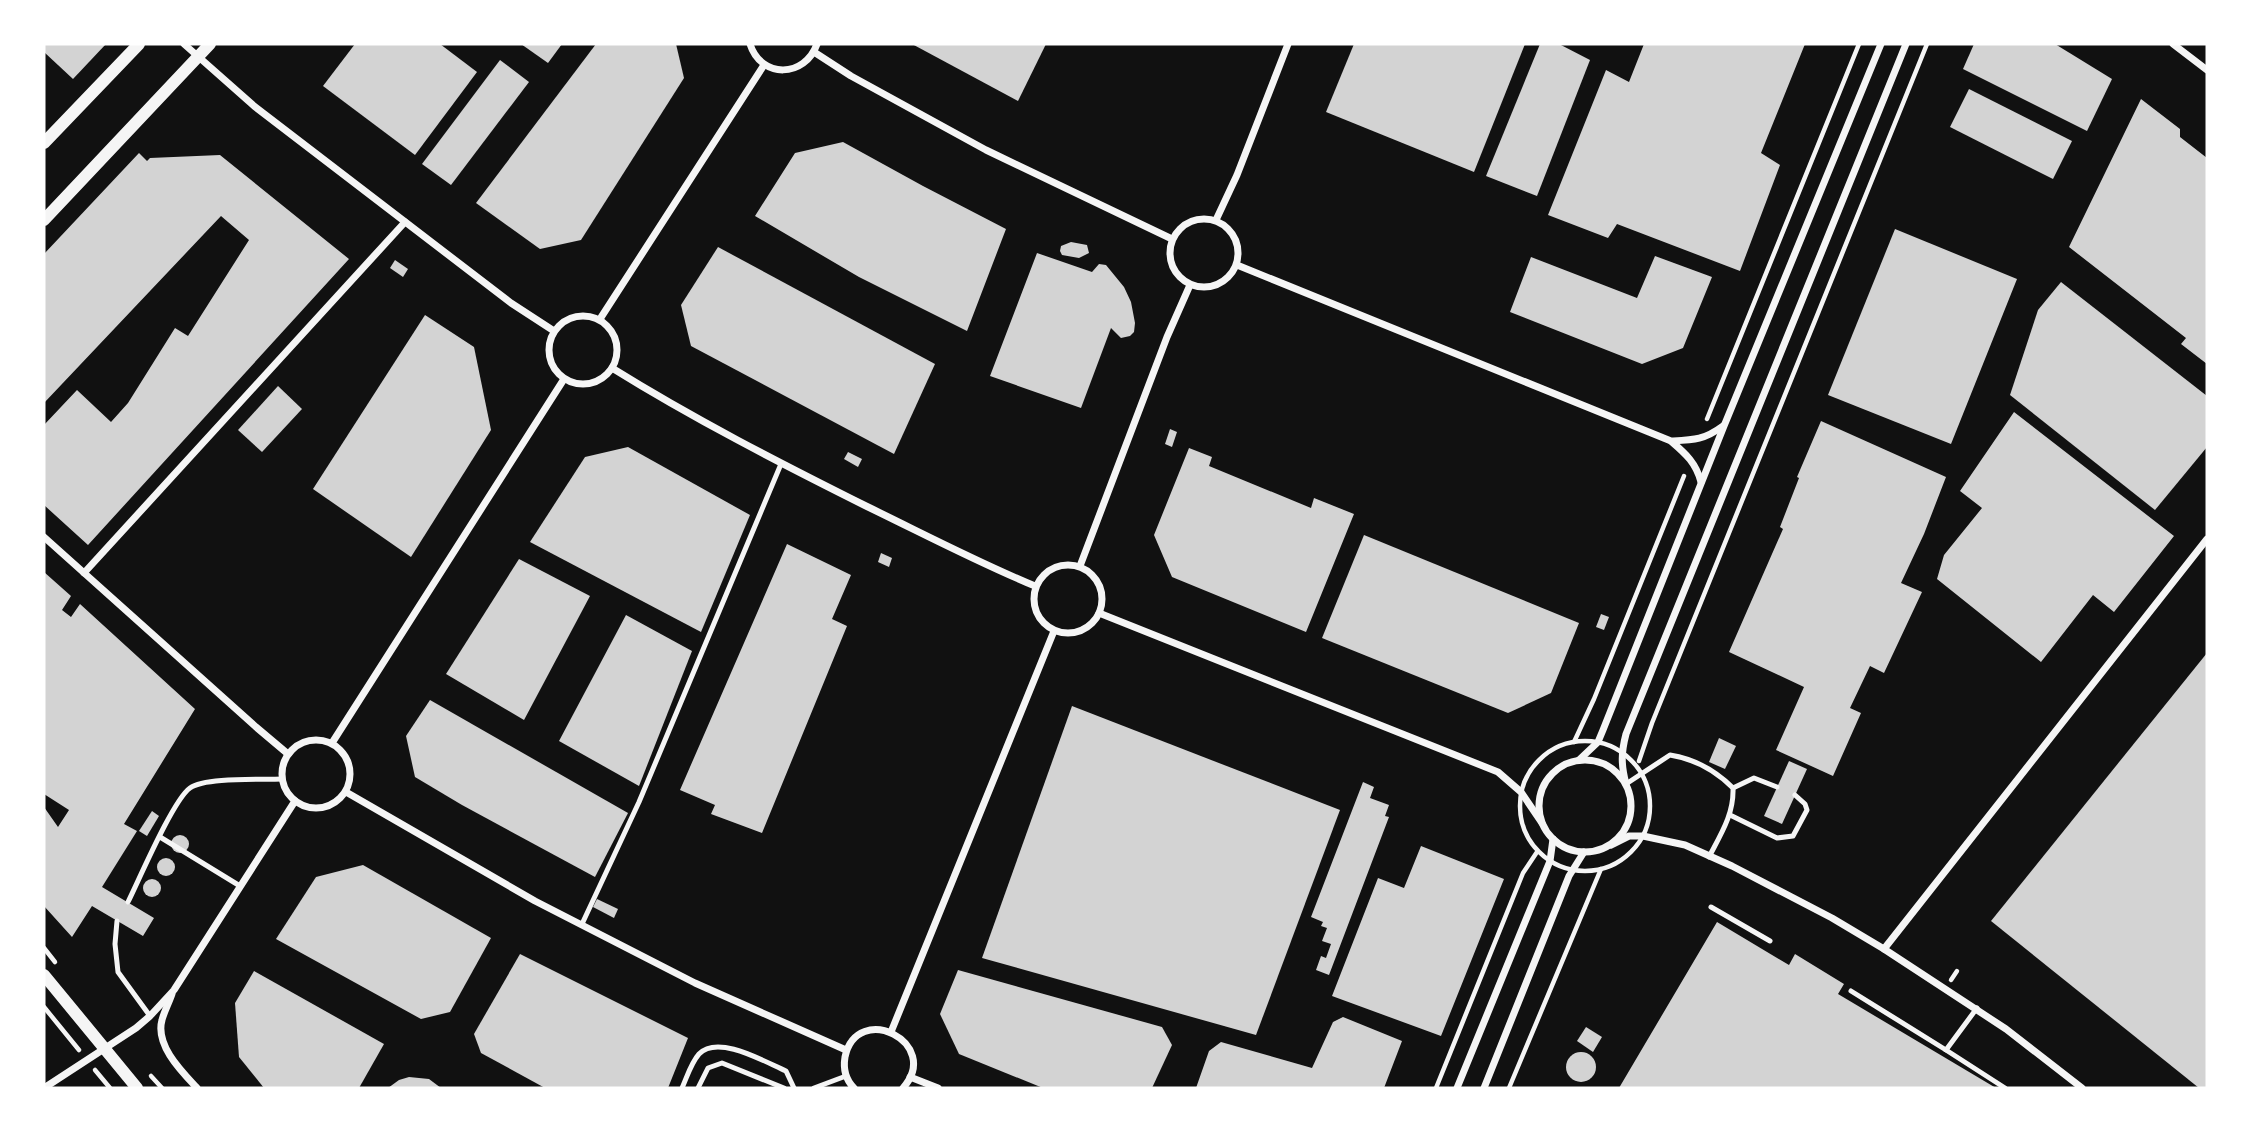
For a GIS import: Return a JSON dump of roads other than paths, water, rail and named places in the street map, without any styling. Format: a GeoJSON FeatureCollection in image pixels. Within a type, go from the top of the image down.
{"type":"FeatureCollection","features":[{"type":"Feature","properties":{"kind":"street"},"geometry":{"type":"LineString","coordinates":[[44,143],[139,44]]}},
{"type":"Feature","properties":{"kind":"street"},"geometry":{"type":"LineString","coordinates":[[184,44],[254,106],[511,303],[554,331]]}},
{"type":"Feature","properties":{"kind":"street"},"geometry":{"type":"LineString","coordinates":[[44,219],[209,44]]}},
{"type":"Feature","properties":{"kind":"street"},"geometry":{"type":"LineString","coordinates":[[750,44],[756,57],[764,65],[786,70],[797,68],[806,62],[817,44]]}},
{"type":"Feature","properties":{"kind":"street"},"geometry":{"type":"LineString","coordinates":[[1216,220],[1237,175],[1288,44]]}},
{"type":"Feature","properties":{"kind":"street"},"geometry":{"type":"LineString","coordinates":[[1578,760],[1598,742],[1881,44]]}},
{"type":"Feature","properties":{"kind":"street"},"geometry":{"type":"LineString","coordinates":[[1611,845],[1621,836],[1631,813],[1631,800],[1621,763],[1626,734],[1906,44]]}},
{"type":"Feature","properties":{"kind":"street"},"geometry":{"type":"LineString","coordinates":[[2173,44],[2207,70]]}},
{"type":"Feature","properties":{"kind":"street"},"geometry":{"type":"LineString","coordinates":[[814,52],[851,76],[986,150],[1172,239]]}},
{"type":"Feature","properties":{"kind":"street"},"geometry":{"type":"LineString","coordinates":[[600,319],[764,65]]}},
{"type":"Feature","properties":{"kind":"street"},"geometry":{"type":"LineString","coordinates":[[1203,218],[1216,220],[1228,227],[1236,238],[1239,251],[1237,265],[1223,282],[1201,288],[1190,285],[1181,279],[1170,260],[1172,239],[1179,228],[1190,221],[1203,218]]}},
{"type":"Feature","properties":{"kind":"street"},"geometry":{"type":"LineString","coordinates":[[84,573],[405,222]]}},
{"type":"Feature","properties":{"kind":"street"},"geometry":{"type":"LineString","coordinates":[[1237,265],[1671,441],[1691,459],[1701,484]]}},
{"type":"Feature","properties":{"kind":"street"},"geometry":{"type":"LineString","coordinates":[[1080,566],[1167,337],[1190,285]]}},
{"type":"Feature","properties":{"kind":"street"},"geometry":{"type":"LineString","coordinates":[[580,315],[600,319],[611,329],[617,341],[617,355],[612,368],[596,382],[574,383],[564,379],[551,362],[550,341],[554,331],[561,323],[580,315]]}},
{"type":"Feature","properties":{"kind":"street"},"geometry":{"type":"LineString","coordinates":[[612,368],[781,464],[1035,586]]}},
{"type":"Feature","properties":{"kind":"street"},"geometry":{"type":"LineString","coordinates":[[332,743],[564,379]]}},
{"type":"Feature","properties":{"kind":"street"},"geometry":{"type":"LineString","coordinates":[[1671,441],[1699,440],[1724,426]]}},
{"type":"Feature","properties":{"kind":"street"},"geometry":{"type":"LineString","coordinates":[[44,537],[288,754]]}},
{"type":"Feature","properties":{"kind":"street"},"geometry":{"type":"LineString","coordinates":[[1884,949],[2207,539]]}},
{"type":"Feature","properties":{"kind":"street"},"geometry":{"type":"LineString","coordinates":[[1059,565],[1080,566],[1097,580],[1102,602],[1099,612],[1095,621],[1081,631],[1072,634],[1054,631],[1043,623],[1036,612],[1033,599],[1035,586],[1041,577],[1059,565]]}},
{"type":"Feature","properties":{"kind":"street"},"geometry":{"type":"LineString","coordinates":[[1099,612],[1498,772],[1521,792],[1553,839],[1573,851],[1598,851],[1629,836],[1643,836],[1685,845],[1732,866],[1832,918],[1884,949],[2006,1029],[2082,1088]]}},
{"type":"Feature","properties":{"kind":"street"},"geometry":{"type":"LineString","coordinates":[[891,1032],[1054,631]]}},
{"type":"Feature","properties":{"kind":"street"},"geometry":{"type":"LineString","coordinates":[[312,739],[332,743],[343,752],[350,764],[351,779],[346,792],[328,807],[305,807],[295,801],[284,787],[284,761],[294,746],[312,739]]}},
{"type":"Feature","properties":{"kind":"street"},"geometry":{"type":"LineString","coordinates":[[1542,823],[1539,801],[1547,780],[1565,764],[1592,760],[1617,772],[1626,784]]}},
{"type":"Feature","properties":{"kind":"street"},"geometry":{"type":"LineString","coordinates":[[346,792],[523,895],[695,982],[846,1050]]}},
{"type":"Feature","properties":{"kind":"street"},"geometry":{"type":"LineString","coordinates":[[47,1088],[150,1016],[174,990],[295,801]]}},
{"type":"Feature","properties":{"kind":"street"},"geometry":{"type":"LineString","coordinates":[[1457,1088],[1550,861],[1553,839]]}},
{"type":"Feature","properties":{"kind":"street"},"geometry":{"type":"LineString","coordinates":[[1484,1088],[1571,870],[1584,852]]}},
{"type":"Feature","properties":{"kind":"street"},"geometry":{"type":"LineString","coordinates":[[44,975],[136,1088]]}},
{"type":"Feature","properties":{"kind":"street"},"geometry":{"type":"LineString","coordinates":[[174,990],[161,1022],[161,1039],[177,1065],[197,1088]]}},
{"type":"Feature","properties":{"kind":"street"},"geometry":{"type":"LineString","coordinates":[[854,1088],[846,1076],[846,1050],[865,1032],[873,1029],[891,1032],[908,1045],[913,1066],[903,1088]]}},
{"type":"Feature","properties":{"kind":"street"},"geometry":{"type":"LineString","coordinates":[[910,1077],[937,1088]]}},
{"type":"Feature","properties":{"kind":"lane"},"geometry":{"type":"LineString","coordinates":[[582,924],[639,802],[781,464]]}},
{"type":"Feature","properties":{"kind":"lane"},"geometry":{"type":"LineString","coordinates":[[1626,784],[1670,755],[1686,758],[1719,774],[1733,788],[1733,801],[1730,815],[1709,857]]}},
{"type":"Feature","properties":{"kind":"lane"},"geometry":{"type":"LineString","coordinates":[[1733,788],[1754,778],[1777,787]]}},
{"type":"Feature","properties":{"kind":"lane"},"geometry":{"type":"LineString","coordinates":[[128,902],[160,837],[190,788],[207,782],[282,779]]}},
{"type":"Feature","properties":{"kind":"lane"},"geometry":{"type":"LineString","coordinates":[[1730,815],[1777,838],[1793,836],[1807,810],[1805,804],[1795,795]]}},
{"type":"Feature","properties":{"kind":"lane"},"geometry":{"type":"LineString","coordinates":[[160,837],[240,887]]}},
{"type":"Feature","properties":{"kind":"lane"},"geometry":{"type":"LineString","coordinates":[[1711,906],[1770,941]]}},
{"type":"Feature","properties":{"kind":"lane"},"geometry":{"type":"LineString","coordinates":[[117,921],[115,944],[118,972],[150,1016]]}},
{"type":"Feature","properties":{"kind":"lane"},"geometry":{"type":"LineString","coordinates":[[1852,990],[2005,1088]]}},
{"type":"Feature","properties":{"kind":"lane"},"geometry":{"type":"LineString","coordinates":[[1946,1050],[1977,1009]]}},
{"type":"Feature","properties":{"kind":"lane"},"geometry":{"type":"LineString","coordinates":[[682,1088],[701,1051],[722,1045],[786,1071],[794,1088]]}},
{"type":"Feature","properties":{"kind":"lane"},"geometry":{"type":"LineString","coordinates":[[698,1088],[708,1068],[722,1063],[784,1088]]}},
{"type":"Feature","properties":{"kind":"lane"},"geometry":{"type":"LineString","coordinates":[[814,1088],[846,1076]]}}]}
